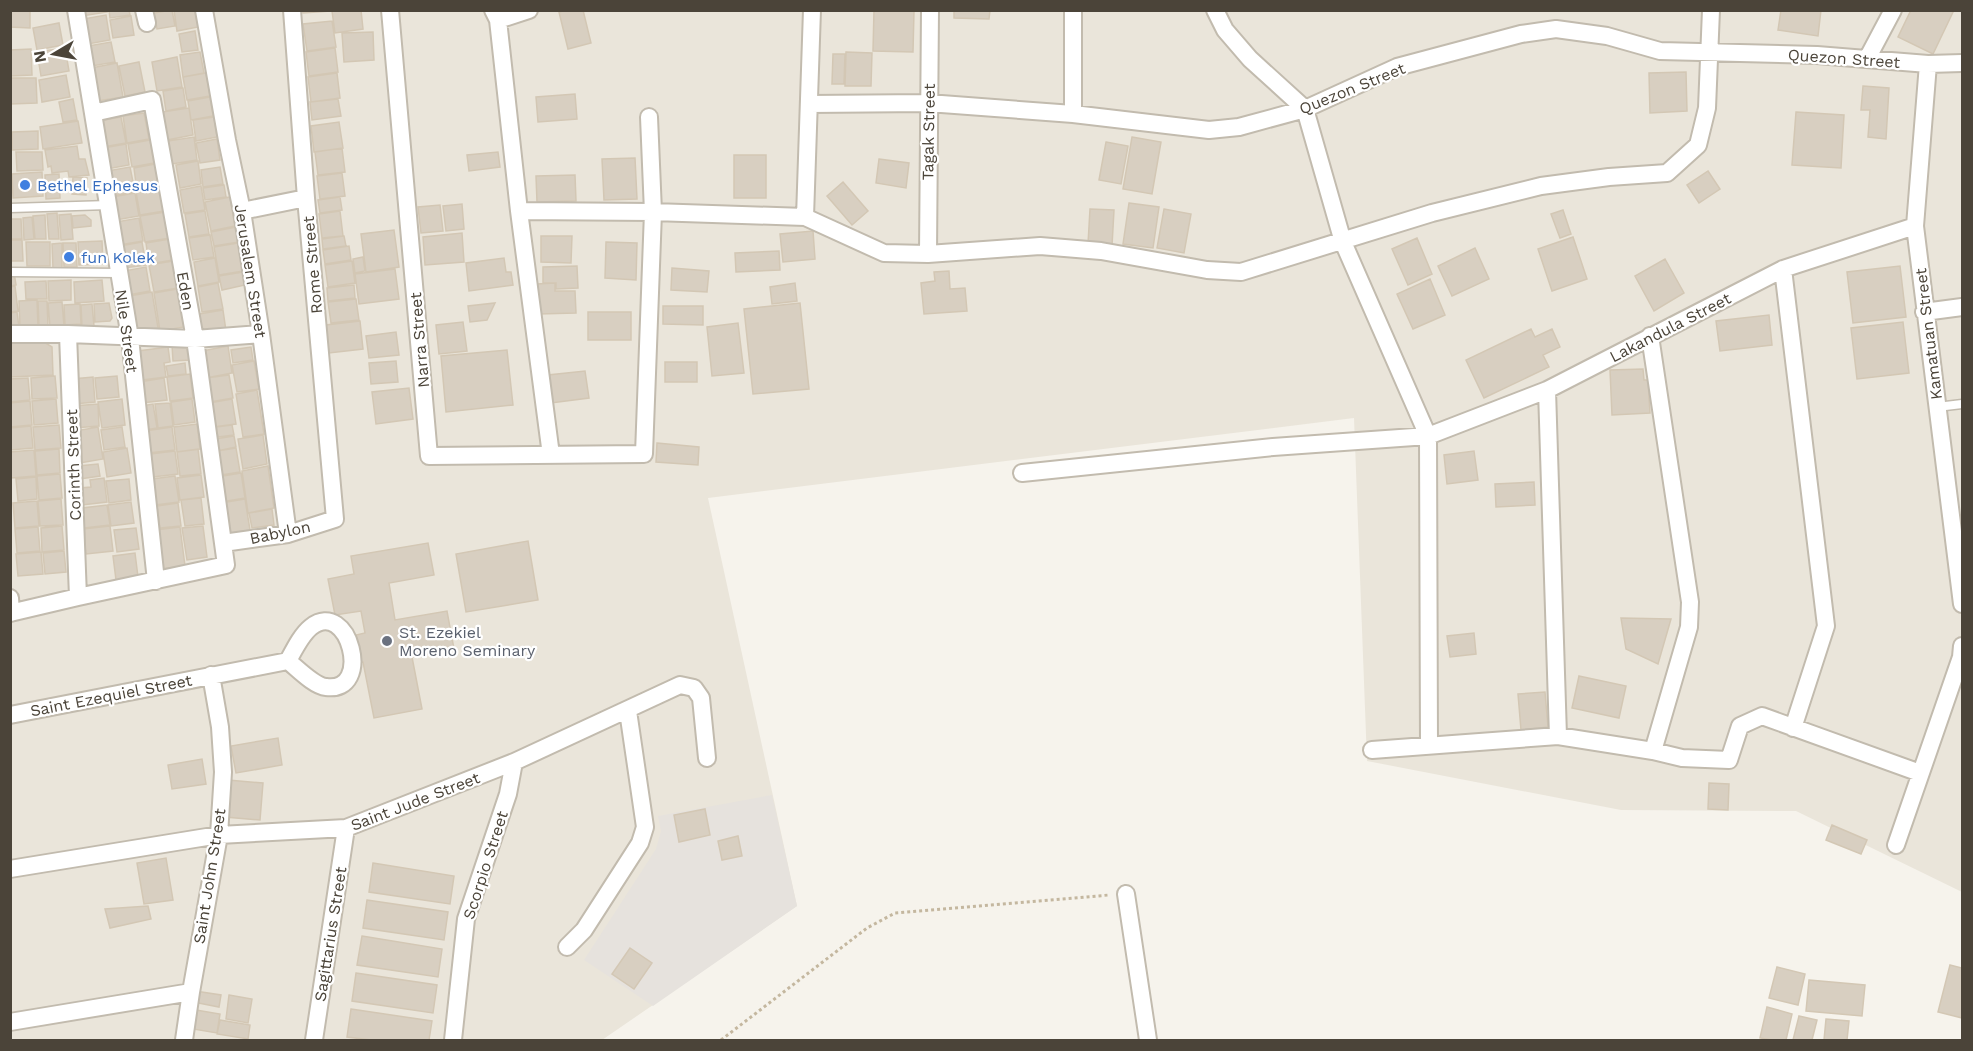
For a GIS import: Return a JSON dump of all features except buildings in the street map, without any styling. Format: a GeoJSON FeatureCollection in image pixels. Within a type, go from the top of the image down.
{"type":"FeatureCollection","features":[{"type":"Feature","properties":{"kind":"street","name":"Nile Street"},"geometry":{"type":"LineString","coordinates":[[76,10],[130,338],[156,581]]}},
{"type":"Feature","properties":{"kind":"street","name":"Jerusalem Street"},"geometry":{"type":"LineString","coordinates":[[204,10],[242,212],[288,534]]}},
{"type":"Feature","properties":{"kind":"street","name":"Rome Street"},"geometry":{"type":"LineString","coordinates":[[292,10],[306,198],[335,519]]}},
{"type":"Feature","properties":{"kind":"street","name":"Narra Street"},"geometry":{"type":"LineString","coordinates":[[390,10],[429,456],[644,454],[652,212]]}},
{"type":"Feature","properties":{"kind":"street"},"geometry":{"type":"LineString","coordinates":[[529,10],[496,15],[551,454]]}},
{"type":"Feature","properties":{"kind":"street"},"geometry":{"type":"LineString","coordinates":[[805,217],[812,10]]}},
{"type":"Feature","properties":{"kind":"street","name":"Tagak Street"},"geometry":{"type":"LineString","coordinates":[[927,255],[930,10]]}},
{"type":"Feature","properties":{"kind":"street"},"geometry":{"type":"LineString","coordinates":[[1073,10],[1073,114]]}},
{"type":"Feature","properties":{"kind":"street"},"geometry":{"type":"LineString","coordinates":[[1215,10],[1225,30],[1250,59],[1305,109],[1342,242],[1428,436],[1429,746]]}},
{"type":"Feature","properties":{"kind":"street"},"geometry":{"type":"LineString","coordinates":[[519,211],[805,217],[884,253],[927,255],[1040,246],[1101,251],[1207,270],[1241,272],[1431,213],[1541,186],[1609,177],[1667,173],[1698,146],[1707,108],[1711,10]]}},
{"type":"Feature","properties":{"kind":"street"},"geometry":{"type":"LineString","coordinates":[[1867,59],[1893,10]]}},
{"type":"Feature","properties":{"kind":"street","name":"Quezon Street"},"geometry":{"type":"LineString","coordinates":[[809,104],[928,103],[1073,114],[1209,130],[1239,127],[1305,109],[1397,67],[1521,34],[1556,29],[1607,36],[1660,51],[1817,55],[1928,64],[1962,63]]}},
{"type":"Feature","properties":{"kind":"street","name":"Kamatuan Street"},"geometry":{"type":"LineString","coordinates":[[1928,64],[1915,226],[1962,604]]}},
{"type":"Feature","properties":{"kind":"street","name":"Eden"},"geometry":{"type":"LineString","coordinates":[[93,113],[152,100],[195,339],[226,565],[156,581]]}},
{"type":"Feature","properties":{"kind":"street"},"geometry":{"type":"LineString","coordinates":[[649,117],[652,212]]}},
{"type":"Feature","properties":{"kind":"street"},"geometry":{"type":"LineString","coordinates":[[242,212],[306,198]]}},
{"type":"Feature","properties":{"kind":"street","name":"Lakandula Street"},"geometry":{"type":"LineString","coordinates":[[1022,473],[1273,447],[1428,436],[1547,390],[1784,269],[1915,226]]}},
{"type":"Feature","properties":{"kind":"street"},"geometry":{"type":"LineString","coordinates":[[1784,269],[1826,626],[1792,728]]}},
{"type":"Feature","properties":{"kind":"street"},"geometry":{"type":"LineString","coordinates":[[1924,312],[1962,307]]}},
{"type":"Feature","properties":{"kind":"street"},"geometry":{"type":"LineString","coordinates":[[10,334],[195,339],[261,334]]}},
{"type":"Feature","properties":{"kind":"street","name":"Corinth Street"},"geometry":{"type":"LineString","coordinates":[[68,334],[78,597]]}},
{"type":"Feature","properties":{"kind":"street"},"geometry":{"type":"LineString","coordinates":[[1650,336],[1690,602],[1689,627],[1653,751]]}},
{"type":"Feature","properties":{"kind":"street"},"geometry":{"type":"LineString","coordinates":[[1547,390],[1558,736]]}},
{"type":"Feature","properties":{"kind":"street","name":"Babylon"},"geometry":{"type":"LineString","coordinates":[[223,543],[288,534],[335,519]]}},
{"type":"Feature","properties":{"kind":"street"},"geometry":{"type":"LineString","coordinates":[[11,608],[156,581]]}},
{"type":"Feature","properties":{"kind":"street"},"geometry":{"type":"LineString","coordinates":[[1896,845],[1961,657],[1962,646]]}},
{"type":"Feature","properties":{"kind":"street","name":"Saint Ezequiel Street"},"geometry":{"type":"LineString","coordinates":[[10,715],[288,661]]}},
{"type":"Feature","properties":{"kind":"street","name":"Saint John Street"},"geometry":{"type":"LineString","coordinates":[[184,1041],[190,992],[219,835],[223,772],[220,727],[211,675]]}},
{"type":"Feature","properties":{"kind":"street","name":"Saint Jude Street"},"geometry":{"type":"LineString","coordinates":[[10,869],[219,835],[346,828],[514,762],[680,685],[694,688],[701,698],[707,758]]}},
{"type":"Feature","properties":{"kind":"street"},"geometry":{"type":"LineString","coordinates":[[567,947],[584,930],[640,843],[645,827],[628,711]]}},
{"type":"Feature","properties":{"kind":"street"},"geometry":{"type":"LineString","coordinates":[[1372,750],[1558,736],[1653,751],[1682,758],[1730,760],[1740,726],[1762,716],[1920,773]]}},
{"type":"Feature","properties":{"kind":"street","name":"Scorpio Street"},"geometry":{"type":"LineString","coordinates":[[453,1041],[466,919],[508,794],[514,762]]}},
{"type":"Feature","properties":{"kind":"street","name":"Sagittarius Street"},"geometry":{"type":"LineString","coordinates":[[314,1041],[346,828]]}},
{"type":"Feature","properties":{"kind":"street"},"geometry":{"type":"LineString","coordinates":[[1126,894],[1148,1041]]}},
{"type":"Feature","properties":{"kind":"street"},"geometry":{"type":"LineString","coordinates":[[10,1022],[190,992]]}},
{"type":"Feature","properties":{"kind":"lane"},"geometry":{"type":"LineString","coordinates":[[10,208],[109,205]]}},
{"type":"Feature","properties":{"kind":"lane"},"geometry":{"type":"LineString","coordinates":[[10,272],[119,273]]}},
{"type":"Feature","properties":{"kind":"lane"},"geometry":{"type":"LineString","coordinates":[[1937,407],[1962,404]]}},
{"type":"Feature","properties":{"kind":"path"},"geometry":{"type":"LineString","coordinates":[[722,1041],[867,928],[895,913],[1126,894]]}},
{"type":"Feature","properties":{"kind":"shaded area"},"geometry":{"type":"Polygon","coordinates":[[[10,11],[1962,11],[1962,892],[1796,811],[1621,810],[1367,761],[1354,418],[708,498],[797,906],[602,1040],[11,1040],[10,11]]]}},
{"type":"Feature","properties":{"kind":"shaded area"},"geometry":{"type":"Polygon","coordinates":[[[772,795],[797,906],[653,1006],[584,960],[656,849],[661,831],[658,816],[772,795]]]}},
{"type":"Feature","properties":{"kind":"place","name":"Bethel Ephesus"},"geometry":{"type":"Point","coordinates":[25,185]}},
{"type":"Feature","properties":{"kind":"place","name":"fun Kolek"},"geometry":{"type":"Point","coordinates":[69,257]}},
{"type":"Feature","properties":{"kind":"place","name":"St. Ezekiel Moreno Seminary"},"geometry":{"type":"Point","coordinates":[387,641]}}]}
